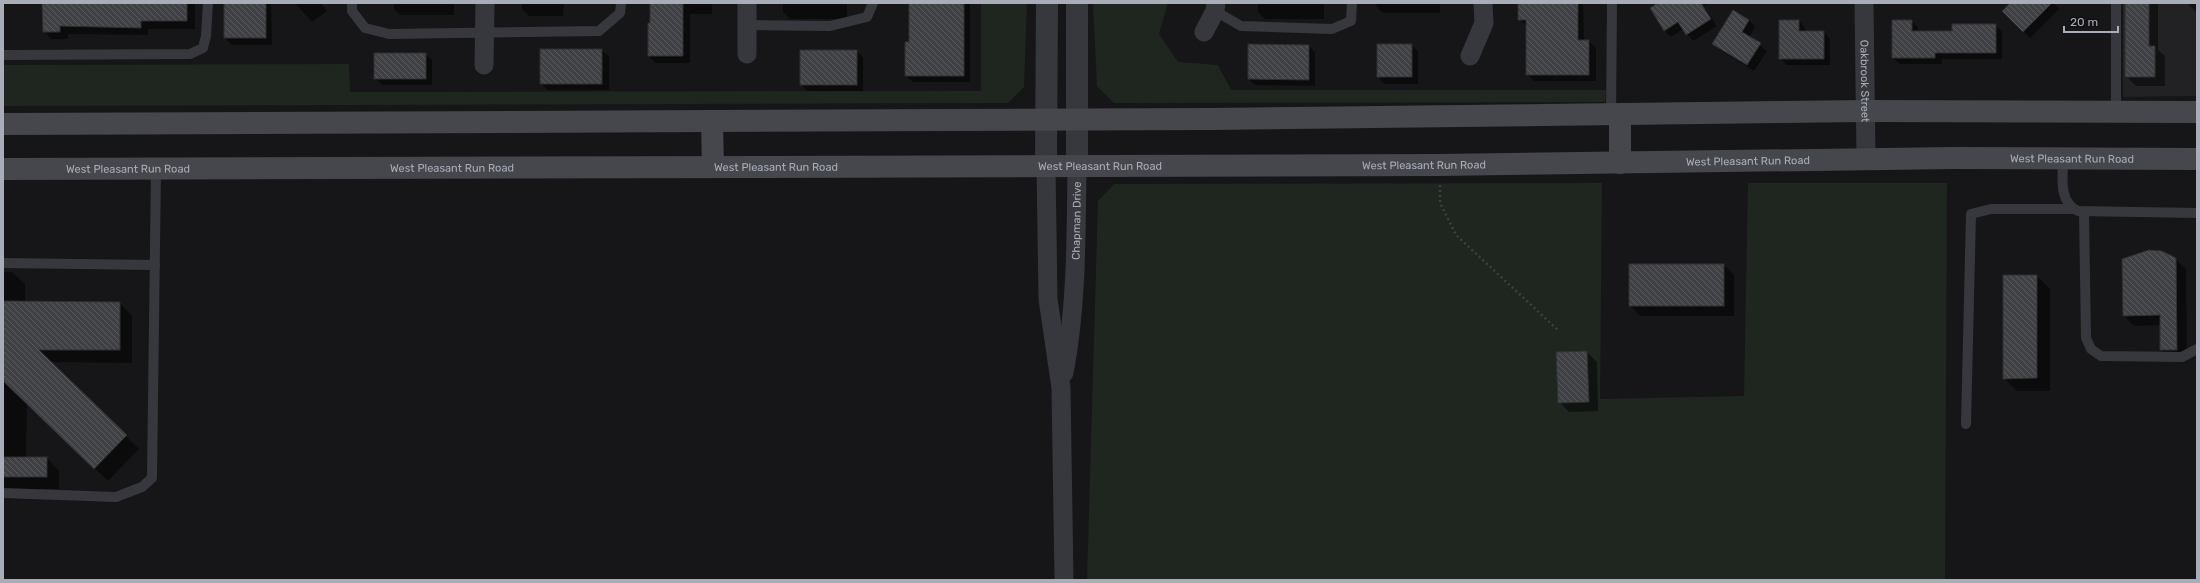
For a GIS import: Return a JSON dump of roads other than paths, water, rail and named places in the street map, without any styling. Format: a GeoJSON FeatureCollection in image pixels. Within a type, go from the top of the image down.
{"type":"FeatureCollection","features":[{"type":"Feature","properties":{"kind":"main road"},"geometry":{"type":"LineString","coordinates":[[3,124],[1078,119],[1616,115],[1866,111],[2197,112]]}},
{"type":"Feature","properties":{"kind":"main road"},"geometry":{"type":"LineString","coordinates":[[1616,115],[1620,163]]}},
{"type":"Feature","properties":{"kind":"main road"},"geometry":{"type":"LineString","coordinates":[[712,121],[713,167]]}},
{"type":"Feature","properties":{"kind":"main road","name":"West Pleasant Run Road"},"geometry":{"type":"LineString","coordinates":[[3,169],[1439,165],[1866,159],[2063,158],[2197,160]]}},
{"type":"Feature","properties":{"kind":"street"},"geometry":{"type":"LineString","coordinates":[[484,65],[486,3]]}},
{"type":"Feature","properties":{"kind":"street"},"geometry":{"type":"LineString","coordinates":[[747,3],[747,54]]}},
{"type":"Feature","properties":{"kind":"street","name":"Chapman Drive"},"geometry":{"type":"LineString","coordinates":[[1047,3],[1046,166],[1048,299],[1061,388],[1064,580]]}},
{"type":"Feature","properties":{"kind":"street","name":"Chapman Drive"},"geometry":{"type":"LineString","coordinates":[[1061,388],[1072,332],[1076,275],[1078,119],[1077,3]]}},
{"type":"Feature","properties":{"kind":"street"},"geometry":{"type":"LineString","coordinates":[[1470,56],[1484,23],[1483,3]]}},
{"type":"Feature","properties":{"kind":"street","name":"Oakbrook Street"},"geometry":{"type":"LineString","coordinates":[[1864,3],[1866,159]]}},
{"type":"Feature","properties":{"kind":"street"},"geometry":{"type":"LineString","coordinates":[[1204,32],[1215,7]]}},
{"type":"Feature","properties":{"kind":"lane"},"geometry":{"type":"LineString","coordinates":[[3,55],[190,54],[203,48],[206,36],[208,3]]}},
{"type":"Feature","properties":{"kind":"lane"},"geometry":{"type":"LineString","coordinates":[[352,3],[352,11],[365,28],[390,34],[599,31],[620,13],[620,3]]}},
{"type":"Feature","properties":{"kind":"lane"},"geometry":{"type":"LineString","coordinates":[[747,25],[830,26],[867,17],[873,3]]}},
{"type":"Feature","properties":{"kind":"lane"},"geometry":{"type":"LineString","coordinates":[[1215,7],[1241,26],[1332,29],[1351,20],[1352,3]]}},
{"type":"Feature","properties":{"kind":"lane"},"geometry":{"type":"LineString","coordinates":[[1612,3],[1616,115]]}},
{"type":"Feature","properties":{"kind":"lane"},"geometry":{"type":"LineString","coordinates":[[2116,3],[2116,112]]}},
{"type":"Feature","properties":{"kind":"lane"},"geometry":{"type":"LineString","coordinates":[[2063,158],[2064,197],[2072,209]]}},
{"type":"Feature","properties":{"kind":"lane"},"geometry":{"type":"LineString","coordinates":[[3,493],[116,497],[142,487],[152,478],[156,168]]}},
{"type":"Feature","properties":{"kind":"lane"},"geometry":{"type":"LineString","coordinates":[[1966,424],[1971,214],[1990,209],[2072,209],[2084,212],[2197,213]]}},
{"type":"Feature","properties":{"kind":"lane"},"geometry":{"type":"LineString","coordinates":[[2084,212],[2086,338],[2091,349],[2101,356],[2182,357],[2197,349]]}},
{"type":"Feature","properties":{"kind":"lane"},"geometry":{"type":"LineString","coordinates":[[3,263],[155,266]]}}]}
